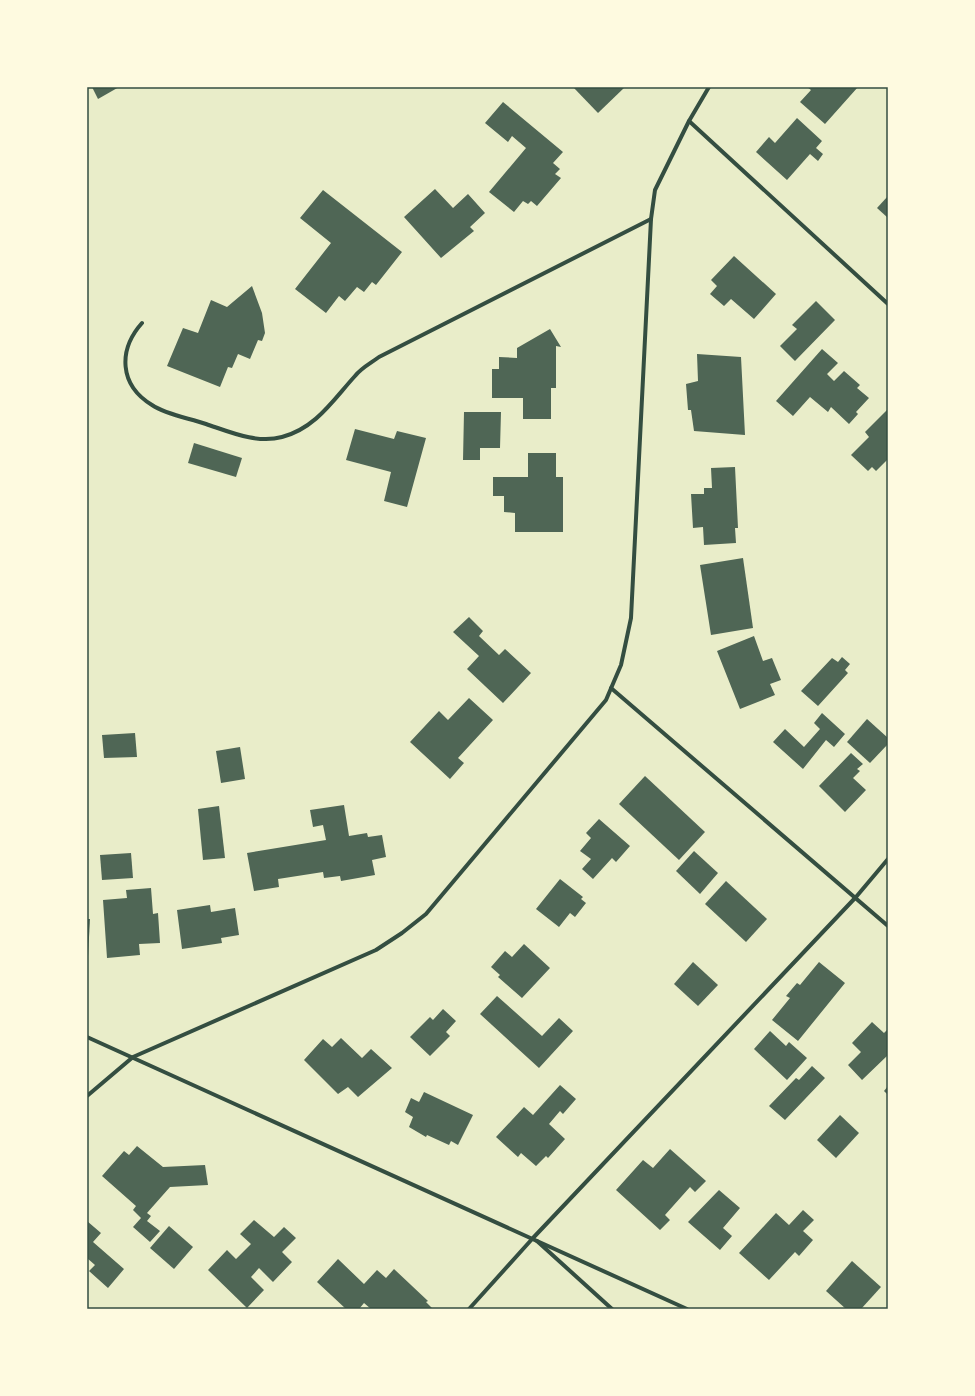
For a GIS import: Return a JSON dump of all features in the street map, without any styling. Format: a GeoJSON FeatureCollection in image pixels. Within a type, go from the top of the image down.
{"type":"FeatureCollection","features":[{"type":"Feature","properties":{"kind":"street"},"geometry":{"type":"LineString","coordinates":[[87,1096],[133,1056],[376,950],[402,933],[426,914],[606,700],[621,665],[631,618],[651,218],[655,190],[689,121],[710,87]]}},
{"type":"Feature","properties":{"kind":"street"},"geometry":{"type":"LineString","coordinates":[[689,121],[888,304]]}},
{"type":"Feature","properties":{"kind":"street"},"geometry":{"type":"LineString","coordinates":[[142,323],[133,333],[126,347],[125,363],[129,380],[140,396],[158,408],[231,432],[259,440],[276,439],[296,433],[312,424],[356,375],[378,357],[651,218]]}},
{"type":"Feature","properties":{"kind":"street"},"geometry":{"type":"LineString","coordinates":[[611,688],[888,926]]}},
{"type":"Feature","properties":{"kind":"street"},"geometry":{"type":"LineString","coordinates":[[469,1309],[533,1238],[856,897],[888,859]]}},
{"type":"Feature","properties":{"kind":"street"},"geometry":{"type":"LineString","coordinates":[[87,1037],[133,1056],[687,1309]]}},
{"type":"Feature","properties":{"kind":"street"},"geometry":{"type":"LineString","coordinates":[[533,1238],[612,1309]]}},
{"type":"Feature","properties":{"kind":"building"},"geometry":{"type":"Polygon","coordinates":[[[92,87],[119,87],[98,99],[92,87]]]}},
{"type":"Feature","properties":{"kind":"building"},"geometry":{"type":"Polygon","coordinates":[[[573,87],[625,87],[598,113],[573,87]]]}},
{"type":"Feature","properties":{"kind":"building"},"geometry":{"type":"Polygon","coordinates":[[[807,87],[858,87],[825,124],[800,102],[811,90],[807,87]]]}},
{"type":"Feature","properties":{"kind":"building"},"geometry":{"type":"Polygon","coordinates":[[[503,102],[563,152],[553,163],[560,169],[555,174],[561,178],[537,206],[531,201],[528,204],[523,201],[514,212],[489,192],[526,148],[512,136],[508,142],[485,123],[503,102]]]}},
{"type":"Feature","properties":{"kind":"building"},"geometry":{"type":"Polygon","coordinates":[[[797,118],[822,141],[816,148],[823,154],[818,161],[810,154],[787,180],[756,152],[769,137],[775,143],[797,118]]]}},
{"type":"Feature","properties":{"kind":"building"},"geometry":{"type":"Polygon","coordinates":[[[435,189],[453,208],[468,194],[485,213],[470,227],[474,231],[441,258],[404,217],[435,189]]]}},
{"type":"Feature","properties":{"kind":"building"},"geometry":{"type":"Polygon","coordinates":[[[323,190],[402,252],[376,285],[372,282],[364,292],[357,287],[345,301],[339,296],[326,313],[295,289],[331,243],[300,218],[323,190]]]}},
{"type":"Feature","properties":{"kind":"building"},"geometry":{"type":"Polygon","coordinates":[[[888,196],[888,218],[877,208],[888,196]]]}},
{"type":"Feature","properties":{"kind":"building"},"geometry":{"type":"Polygon","coordinates":[[[734,256],[776,294],[754,319],[731,299],[724,306],[710,294],[717,286],[711,280],[734,256]]]}},
{"type":"Feature","properties":{"kind":"building"},"geometry":{"type":"Polygon","coordinates":[[[252,286],[262,313],[265,333],[262,341],[258,340],[250,359],[238,354],[232,368],[228,367],[220,387],[167,366],[183,328],[198,333],[211,300],[227,307],[252,286]]]}},
{"type":"Feature","properties":{"kind":"building"},"geometry":{"type":"Polygon","coordinates":[[[816,301],[835,320],[795,361],[780,346],[797,329],[792,325],[816,301]]]}},
{"type":"Feature","properties":{"kind":"building"},"geometry":{"type":"Polygon","coordinates":[[[550,329],[561,347],[556,346],[556,388],[551,388],[551,419],[523,419],[523,398],[492,398],[492,369],[499,369],[499,357],[517,358],[517,348],[550,329]]]}},
{"type":"Feature","properties":{"kind":"building"},"geometry":{"type":"Polygon","coordinates":[[[822,349],[838,363],[827,374],[834,381],[844,371],[860,385],[857,388],[869,398],[856,412],[858,414],[849,424],[831,407],[828,412],[810,397],[793,416],[776,401],[822,349]]]}},
{"type":"Feature","properties":{"kind":"building"},"geometry":{"type":"Polygon","coordinates":[[[697,354],[741,357],[745,435],[694,431],[691,410],[688,410],[686,384],[698,381],[697,354]]]}},
{"type":"Feature","properties":{"kind":"building"},"geometry":{"type":"Polygon","coordinates":[[[887,410],[888,459],[876,471],[872,467],[868,471],[851,455],[869,437],[865,432],[887,410]]]}},
{"type":"Feature","properties":{"kind":"building"},"geometry":{"type":"Polygon","coordinates":[[[464,412],[501,412],[500,448],[480,448],[480,460],[463,460],[464,412]]]}},
{"type":"Feature","properties":{"kind":"building"},"geometry":{"type":"Polygon","coordinates":[[[355,429],[394,439],[397,431],[426,438],[407,507],[384,501],[391,472],[346,460],[355,429]]]}},
{"type":"Feature","properties":{"kind":"building"},"geometry":{"type":"Polygon","coordinates":[[[194,443],[242,458],[236,477],[188,463],[194,443]]]}},
{"type":"Feature","properties":{"kind":"building"},"geometry":{"type":"Polygon","coordinates":[[[528,453],[556,453],[556,477],[563,477],[563,532],[515,532],[515,513],[504,512],[504,496],[493,496],[493,477],[528,477],[528,453]]]}},
{"type":"Feature","properties":{"kind":"building"},"geometry":{"type":"Polygon","coordinates":[[[735,467],[738,528],[735,528],[736,543],[704,545],[703,527],[693,528],[691,494],[704,494],[704,488],[712,488],[711,468],[735,467]]]}},
{"type":"Feature","properties":{"kind":"building"},"geometry":{"type":"Polygon","coordinates":[[[743,558],[753,628],[711,635],[700,565],[743,558]]]}},
{"type":"Feature","properties":{"kind":"building"},"geometry":{"type":"Polygon","coordinates":[[[469,617],[483,631],[479,636],[499,655],[505,649],[531,673],[503,703],[467,669],[479,656],[453,632],[469,617]]]}},
{"type":"Feature","properties":{"kind":"building"},"geometry":{"type":"Polygon","coordinates":[[[754,636],[763,661],[772,658],[781,680],[770,684],[775,695],[740,709],[717,651],[754,636]]]}},
{"type":"Feature","properties":{"kind":"building"},"geometry":{"type":"Polygon","coordinates":[[[842,657],[850,664],[845,670],[848,673],[818,706],[801,691],[832,658],[838,662],[842,657]]]}},
{"type":"Feature","properties":{"kind":"building"},"geometry":{"type":"Polygon","coordinates":[[[469,698],[493,720],[458,758],[464,763],[450,779],[410,742],[439,711],[448,720],[469,698]]]}},
{"type":"Feature","properties":{"kind":"building"},"geometry":{"type":"Polygon","coordinates":[[[822,713],[845,734],[834,747],[826,740],[803,769],[773,742],[785,729],[804,747],[820,729],[814,723],[822,713]]]}},
{"type":"Feature","properties":{"kind":"building"},"geometry":{"type":"Polygon","coordinates":[[[867,719],[888,738],[888,744],[870,763],[847,742],[867,719]]]}},
{"type":"Feature","properties":{"kind":"building"},"geometry":{"type":"Polygon","coordinates":[[[135,733],[137,757],[104,758],[102,735],[135,733]]]}},
{"type":"Feature","properties":{"kind":"building"},"geometry":{"type":"Polygon","coordinates":[[[240,747],[245,779],[221,783],[216,751],[240,747]]]}},
{"type":"Feature","properties":{"kind":"building"},"geometry":{"type":"Polygon","coordinates":[[[851,753],[863,764],[857,769],[860,771],[853,778],[866,790],[845,812],[819,786],[851,753]]]}},
{"type":"Feature","properties":{"kind":"building"},"geometry":{"type":"Polygon","coordinates":[[[645,776],[705,832],[679,860],[619,804],[645,776]]]}},
{"type":"Feature","properties":{"kind":"building"},"geometry":{"type":"Polygon","coordinates":[[[344,805],[349,836],[367,833],[368,837],[382,835],[386,857],[372,860],[375,875],[341,881],[340,876],[324,878],[323,872],[278,879],[279,887],[254,891],[247,853],[326,840],[323,825],[313,827],[310,810],[344,805]]]}},
{"type":"Feature","properties":{"kind":"building"},"geometry":{"type":"Polygon","coordinates":[[[219,806],[225,858],[203,860],[198,809],[219,806]]]}},
{"type":"Feature","properties":{"kind":"building"},"geometry":{"type":"Polygon","coordinates":[[[599,819],[630,846],[616,862],[612,858],[593,879],[582,869],[591,859],[580,851],[591,838],[586,833],[599,819]]]}},
{"type":"Feature","properties":{"kind":"building"},"geometry":{"type":"Polygon","coordinates":[[[694,851],[718,873],[700,894],[676,871],[694,851]]]}},
{"type":"Feature","properties":{"kind":"building"},"geometry":{"type":"Polygon","coordinates":[[[131,853],[133,878],[102,880],[100,855],[131,853]]]}},
{"type":"Feature","properties":{"kind":"building"},"geometry":{"type":"Polygon","coordinates":[[[560,879],[583,897],[581,899],[586,903],[575,917],[570,913],[559,927],[536,909],[560,879]]]}},
{"type":"Feature","properties":{"kind":"building"},"geometry":{"type":"Polygon","coordinates":[[[726,881],[767,919],[746,942],[705,904],[726,881]]]}},
{"type":"Feature","properties":{"kind":"building"},"geometry":{"type":"Polygon","coordinates":[[[151,888],[153,914],[158,913],[160,943],[139,944],[140,955],[107,958],[103,900],[127,898],[126,890],[151,888]]]}},
{"type":"Feature","properties":{"kind":"building"},"geometry":{"type":"Polygon","coordinates":[[[210,905],[211,912],[235,908],[239,935],[221,938],[222,943],[182,949],[177,910],[210,905]]]}},
{"type":"Feature","properties":{"kind":"building"},"geometry":{"type":"Polygon","coordinates":[[[87,919],[90,919],[88,956],[87,956],[87,919]]]}},
{"type":"Feature","properties":{"kind":"building"},"geometry":{"type":"Polygon","coordinates":[[[524,944],[550,968],[522,998],[498,977],[500,975],[491,967],[505,951],[512,957],[524,944]]]}},
{"type":"Feature","properties":{"kind":"building"},"geometry":{"type":"Polygon","coordinates":[[[693,962],[718,985],[698,1006],[674,984],[693,962]]]}},
{"type":"Feature","properties":{"kind":"building"},"geometry":{"type":"Polygon","coordinates":[[[819,962],[845,983],[798,1041],[772,1020],[790,998],[786,996],[797,983],[800,985],[819,962]]]}},
{"type":"Feature","properties":{"kind":"building"},"geometry":{"type":"Polygon","coordinates":[[[497,996],[542,1036],[559,1018],[573,1031],[539,1068],[480,1014],[497,996]]]}},
{"type":"Feature","properties":{"kind":"building"},"geometry":{"type":"Polygon","coordinates":[[[443,1009],[456,1021],[446,1032],[450,1036],[430,1056],[410,1037],[430,1017],[433,1020],[443,1009]]]}},
{"type":"Feature","properties":{"kind":"building"},"geometry":{"type":"Polygon","coordinates":[[[872,1022],[884,1033],[888,1029],[888,1055],[862,1080],[848,1065],[861,1052],[852,1043],[872,1022]]]}},
{"type":"Feature","properties":{"kind":"building"},"geometry":{"type":"Polygon","coordinates":[[[770,1031],[786,1046],[789,1042],[807,1058],[787,1080],[754,1049],[770,1031]]]}},
{"type":"Feature","properties":{"kind":"building"},"geometry":{"type":"Polygon","coordinates":[[[341,1038],[362,1058],[371,1049],[392,1068],[358,1097],[348,1087],[338,1094],[304,1060],[323,1039],[332,1047],[341,1038]]]}},
{"type":"Feature","properties":{"kind":"building"},"geometry":{"type":"Polygon","coordinates":[[[812,1066],[825,1078],[785,1120],[769,1106],[796,1078],[799,1080],[812,1066]]]}},
{"type":"Feature","properties":{"kind":"building"},"geometry":{"type":"Polygon","coordinates":[[[560,1085],[576,1099],[563,1114],[560,1111],[549,1124],[565,1139],[548,1158],[546,1156],[536,1166],[521,1153],[518,1157],[496,1137],[524,1107],[533,1115],[560,1085]]]}},
{"type":"Feature","properties":{"kind":"building"},"geometry":{"type":"Polygon","coordinates":[[[888,1086],[888,1095],[884,1091],[888,1086]]]}},
{"type":"Feature","properties":{"kind":"building"},"geometry":{"type":"Polygon","coordinates":[[[424,1092],[473,1115],[458,1145],[451,1141],[449,1145],[427,1135],[426,1137],[409,1127],[413,1117],[405,1112],[411,1098],[419,1102],[424,1092]]]}},
{"type":"Feature","properties":{"kind":"building"},"geometry":{"type":"Polygon","coordinates":[[[840,1115],[859,1133],[836,1158],[817,1140],[840,1115]]]}},
{"type":"Feature","properties":{"kind":"building"},"geometry":{"type":"Polygon","coordinates":[[[137,1146],[163,1167],[205,1165],[208,1185],[170,1187],[147,1213],[151,1216],[147,1221],[160,1231],[150,1242],[133,1227],[141,1218],[133,1210],[136,1206],[102,1176],[124,1151],[129,1155],[137,1146]]]}},
{"type":"Feature","properties":{"kind":"building"},"geometry":{"type":"Polygon","coordinates":[[[670,1149],[706,1181],[695,1192],[690,1187],[665,1215],[670,1220],[660,1230],[616,1190],[643,1160],[653,1168],[670,1149]]]}},
{"type":"Feature","properties":{"kind":"building"},"geometry":{"type":"Polygon","coordinates":[[[719,1190],[740,1208],[723,1228],[732,1236],[720,1250],[688,1222],[719,1190]]]}},
{"type":"Feature","properties":{"kind":"building"},"geometry":{"type":"Polygon","coordinates":[[[803,1210],[814,1220],[803,1231],[813,1240],[799,1256],[795,1252],[769,1280],[739,1253],[776,1213],[789,1225],[803,1210]]]}},
{"type":"Feature","properties":{"kind":"building"},"geometry":{"type":"Polygon","coordinates":[[[254,1220],[274,1237],[284,1227],[296,1238],[282,1252],[292,1262],[273,1282],[259,1268],[251,1277],[264,1290],[247,1308],[208,1270],[227,1250],[236,1259],[251,1244],[240,1234],[254,1220]]]}},
{"type":"Feature","properties":{"kind":"building"},"geometry":{"type":"Polygon","coordinates":[[[87,1221],[101,1233],[93,1242],[124,1269],[108,1288],[89,1271],[95,1265],[87,1258],[87,1221]]]}},
{"type":"Feature","properties":{"kind":"building"},"geometry":{"type":"Polygon","coordinates":[[[169,1226],[193,1247],[174,1269],[150,1248],[169,1226]]]}},
{"type":"Feature","properties":{"kind":"building"},"geometry":{"type":"Polygon","coordinates":[[[338,1259],[364,1284],[377,1270],[386,1278],[394,1269],[428,1301],[426,1302],[433,1309],[371,1309],[364,1303],[359,1309],[346,1309],[317,1282],[338,1259]]]}},
{"type":"Feature","properties":{"kind":"building"},"geometry":{"type":"Polygon","coordinates":[[[852,1261],[881,1287],[861,1309],[846,1309],[826,1291],[852,1261]]]}}]}
